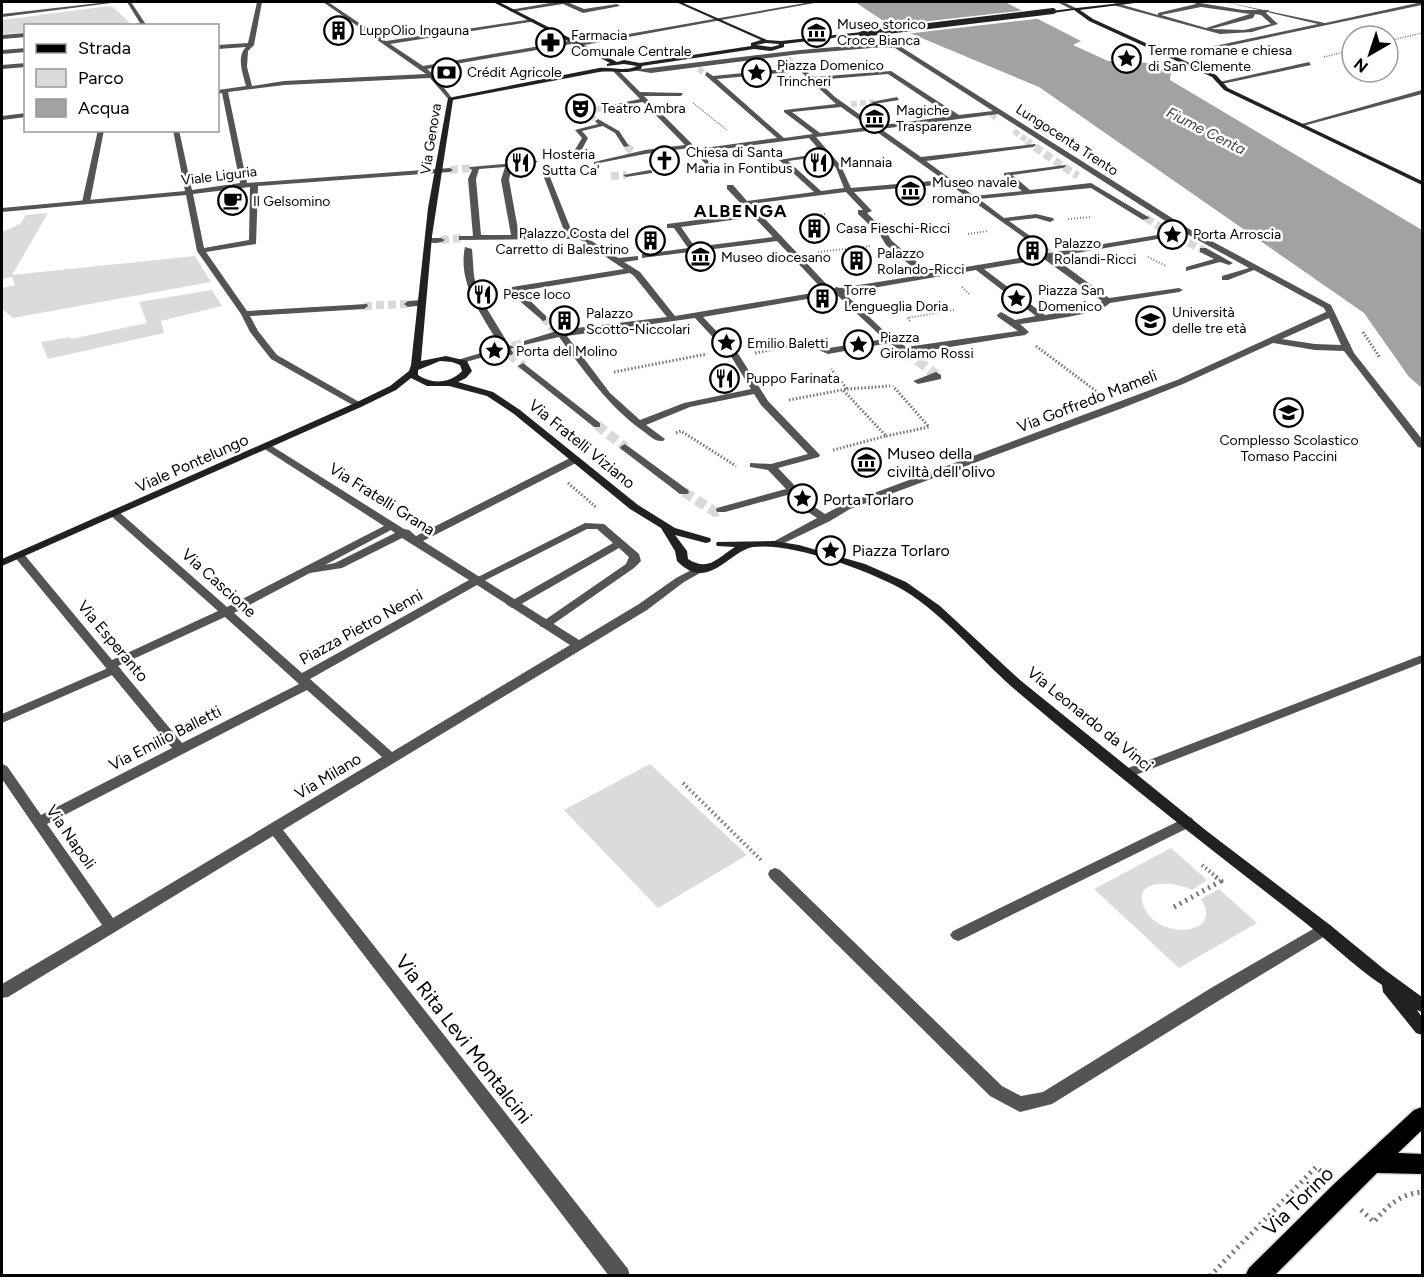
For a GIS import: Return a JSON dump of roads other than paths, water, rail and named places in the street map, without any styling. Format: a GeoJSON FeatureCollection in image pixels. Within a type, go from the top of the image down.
{"type":"FeatureCollection","features":[{"type":"Feature","properties":{"kind":"main road"},"geometry":{"type":"LineString","coordinates":[[496,2],[615,63]]}},
{"type":"Feature","properties":{"kind":"main road"},"geometry":{"type":"LineString","coordinates":[[678,2],[766,41],[780,51]]}},
{"type":"Feature","properties":{"kind":"main road"},"geometry":{"type":"LineString","coordinates":[[638,68],[631,62],[608,66],[609,69],[616,71],[638,68],[754,47],[780,51],[862,34],[1140,2]]}},
{"type":"Feature","properties":{"kind":"main road"},"geometry":{"type":"LineString","coordinates":[[1075,9],[1091,20],[1214,76],[1222,82],[1226,89],[1422,183]]}},
{"type":"Feature","properties":{"kind":"main road"},"geometry":{"type":"LineString","coordinates":[[754,47],[753,44],[756,42],[766,41]]}},
{"type":"Feature","properties":{"kind":"main road","name":"Via Genova"},"geometry":{"type":"LineString","coordinates":[[414,370],[421,342],[420,319],[429,240],[450,99],[609,69]]}},
{"type":"Feature","properties":{"kind":"main road"},"geometry":{"type":"LineString","coordinates":[[421,342],[441,358],[459,360]]}},
{"type":"Feature","properties":{"kind":"main road","name":"Viale Pontelungo"},"geometry":{"type":"LineString","coordinates":[[2,562],[358,405],[393,388],[414,370],[431,360],[441,358]]}},
{"type":"Feature","properties":{"kind":"main road","name":"Via Fratelli Viziano"},"geometry":{"type":"LineString","coordinates":[[459,360],[467,367],[465,374],[478,389],[517,412],[634,507],[663,526],[681,534],[706,540]]}},
{"type":"Feature","properties":{"kind":"main road"},"geometry":{"type":"LineString","coordinates":[[414,370],[417,379],[431,384]]}},
{"type":"Feature","properties":{"kind":"main road"},"geometry":{"type":"LineString","coordinates":[[448,383],[465,374]]}},
{"type":"Feature","properties":{"kind":"main road","name":"Viale Pontelungo"},"geometry":{"type":"LineString","coordinates":[[393,388],[448,383]]}},
{"type":"Feature","properties":{"kind":"main road","name":"Via Fratelli Viziano"},"geometry":{"type":"LineString","coordinates":[[448,383],[478,389]]}},
{"type":"Feature","properties":{"kind":"main road","name":"Via Fratelli Viziano"},"geometry":{"type":"LineString","coordinates":[[663,526],[682,556]]}},
{"type":"Feature","properties":{"kind":"main road"},"geometry":{"type":"LineString","coordinates":[[706,540],[721,544],[728,553],[728,557],[719,565],[703,568],[688,564],[682,556],[690,543],[706,540]]}},
{"type":"Feature","properties":{"kind":"main road","name":"Via Leonardo da Vinci"},"geometry":{"type":"LineString","coordinates":[[721,544],[774,544],[831,556],[902,584],[936,609],[1017,683],[1187,822],[1325,928],[1379,975],[1422,1005]]}},
{"type":"Feature","properties":{"kind":"main road","name":"Via Leonardo da Vinci"},"geometry":{"type":"LineString","coordinates":[[728,557],[740,548],[754,544]]}},
{"type":"Feature","properties":{"kind":"main road","name":"Via Leonardo da Vinci"},"geometry":{"type":"LineString","coordinates":[[1379,975],[1422,1028]]}},
{"type":"Feature","properties":{"kind":"main road","name":"Via Torino"},"geometry":{"type":"LineString","coordinates":[[1269,1272],[1342,1191],[1422,1117]]}},
{"type":"Feature","properties":{"kind":"main road"},"geometry":{"type":"LineString","coordinates":[[1373,1163],[1422,1164]]}},
{"type":"Feature","properties":{"kind":"street"},"geometry":{"type":"LineString","coordinates":[[2,16],[116,2]]}},
{"type":"Feature","properties":{"kind":"street"},"geometry":{"type":"LineString","coordinates":[[129,2],[144,24]]}},
{"type":"Feature","properties":{"kind":"street"},"geometry":{"type":"LineString","coordinates":[[249,87],[244,67],[245,51],[250,45],[259,2]]}},
{"type":"Feature","properties":{"kind":"street"},"geometry":{"type":"LineString","coordinates":[[325,2],[422,68],[432,76],[450,99]]}},
{"type":"Feature","properties":{"kind":"street"},"geometry":{"type":"LineString","coordinates":[[512,10],[564,2],[583,11],[616,6]]}},
{"type":"Feature","properties":{"kind":"street"},"geometry":{"type":"LineString","coordinates":[[422,68],[811,7],[817,2]]}},
{"type":"Feature","properties":{"kind":"street"},"geometry":{"type":"LineString","coordinates":[[1060,2],[1075,9]]}},
{"type":"Feature","properties":{"kind":"street"},"geometry":{"type":"LineString","coordinates":[[1227,2],[1328,25]]}},
{"type":"Feature","properties":{"kind":"street"},"geometry":{"type":"LineString","coordinates":[[1156,15],[1198,3],[1253,14],[1264,12]]}},
{"type":"Feature","properties":{"kind":"street"},"geometry":{"type":"LineString","coordinates":[[1173,57],[1422,4]]}},
{"type":"Feature","properties":{"kind":"street"},"geometry":{"type":"LineString","coordinates":[[1116,5],[1204,29],[1236,33],[1275,24],[1264,12]]}},
{"type":"Feature","properties":{"kind":"street"},"geometry":{"type":"LineString","coordinates":[[1204,29],[1251,17],[1253,14]]}},
{"type":"Feature","properties":{"kind":"street"},"geometry":{"type":"LineString","coordinates":[[385,43],[533,21]]}},
{"type":"Feature","properties":{"kind":"street"},"geometry":{"type":"LineString","coordinates":[[2,37],[24,35]]}},
{"type":"Feature","properties":{"kind":"street"},"geometry":{"type":"LineString","coordinates":[[219,47],[250,45]]}},
{"type":"Feature","properties":{"kind":"street","name":"Lungocenta Trento"},"geometry":{"type":"LineString","coordinates":[[638,68],[651,71],[695,67],[780,51],[896,46],[998,116],[1188,232],[1328,307],[1332,313]]}},
{"type":"Feature","properties":{"kind":"street"},"geometry":{"type":"LineString","coordinates":[[2,52],[24,50]]}},
{"type":"Feature","properties":{"kind":"street"},"geometry":{"type":"LineString","coordinates":[[795,64],[918,160],[1033,242]]}},
{"type":"Feature","properties":{"kind":"street"},"geometry":{"type":"LineString","coordinates":[[1222,82],[1309,64]]}},
{"type":"Feature","properties":{"kind":"street"},"geometry":{"type":"LineString","coordinates":[[2,67],[24,65]]}},
{"type":"Feature","properties":{"kind":"street"},"geometry":{"type":"LineString","coordinates":[[616,71],[708,164]]}},
{"type":"Feature","properties":{"kind":"street"},"geometry":{"type":"LineString","coordinates":[[713,78],[804,71]]}},
{"type":"Feature","properties":{"kind":"street"},"geometry":{"type":"LineString","coordinates":[[812,79],[890,72],[957,117]]}},
{"type":"Feature","properties":{"kind":"street"},"geometry":{"type":"LineString","coordinates":[[707,74],[783,140]]}},
{"type":"Feature","properties":{"kind":"street"},"geometry":{"type":"LineString","coordinates":[[244,185],[221,91],[284,83],[432,76]]}},
{"type":"Feature","properties":{"kind":"street"},"geometry":{"type":"LineString","coordinates":[[1301,125],[1422,92]]}},
{"type":"Feature","properties":{"kind":"street"},"geometry":{"type":"LineString","coordinates":[[639,94],[681,94]]}},
{"type":"Feature","properties":{"kind":"street"},"geometry":{"type":"LineString","coordinates":[[913,97],[924,95]]}},
{"type":"Feature","properties":{"kind":"street"},"geometry":{"type":"LineString","coordinates":[[874,102],[897,99]]}},
{"type":"Feature","properties":{"kind":"street"},"geometry":{"type":"LineString","coordinates":[[609,107],[645,100]]}},
{"type":"Feature","properties":{"kind":"street"},"geometry":{"type":"LineString","coordinates":[[845,105],[786,111],[815,136],[839,167],[848,190],[868,211],[859,212],[883,234],[889,243],[927,275]]}},
{"type":"Feature","properties":{"kind":"street"},"geometry":{"type":"LineString","coordinates":[[596,163],[631,150],[692,148],[783,140],[990,114],[998,116],[1014,131]]}},
{"type":"Feature","properties":{"kind":"street"},"geometry":{"type":"LineString","coordinates":[[2,118],[24,115]]}},
{"type":"Feature","properties":{"kind":"street"},"geometry":{"type":"LineString","coordinates":[[595,118],[617,132],[631,150]]}},
{"type":"Feature","properties":{"kind":"street"},"geometry":{"type":"LineString","coordinates":[[579,156],[576,153],[585,138],[578,130],[605,124]]}},
{"type":"Feature","properties":{"kind":"street"},"geometry":{"type":"LineString","coordinates":[[86,202],[101,132]]}},
{"type":"Feature","properties":{"kind":"street"},"geometry":{"type":"LineString","coordinates":[[176,132],[187,193],[201,251],[245,314],[254,332],[274,357],[358,405]]}},
{"type":"Feature","properties":{"kind":"street"},"geometry":{"type":"LineString","coordinates":[[918,160],[1033,145]]}},
{"type":"Feature","properties":{"kind":"street"},"geometry":{"type":"LineString","coordinates":[[820,194],[783,162],[827,154]]}},
{"type":"Feature","properties":{"kind":"street"},"geometry":{"type":"LineString","coordinates":[[477,238],[472,179],[474,168],[535,162]]}},
{"type":"Feature","properties":{"kind":"street"},"geometry":{"type":"LineString","coordinates":[[509,164],[505,180],[515,236]]}},
{"type":"Feature","properties":{"kind":"street"},"geometry":{"type":"LineString","coordinates":[[1028,192],[1006,174],[1063,166]]}},
{"type":"Feature","properties":{"kind":"street","name":"Viale Liguria"},"geometry":{"type":"LineString","coordinates":[[2,210],[187,193],[254,184],[450,170]]}},
{"type":"Feature","properties":{"kind":"street"},"geometry":{"type":"LineString","coordinates":[[626,175],[650,171]]}},
{"type":"Feature","properties":{"kind":"street"},"geometry":{"type":"LineString","coordinates":[[545,172],[567,228],[585,237],[631,270],[672,317]]}},
{"type":"Feature","properties":{"kind":"street"},"geometry":{"type":"LineString","coordinates":[[745,203],[848,190],[950,182]]}},
{"type":"Feature","properties":{"kind":"street"},"geometry":{"type":"LineString","coordinates":[[201,251],[253,242],[254,184]]}},
{"type":"Feature","properties":{"kind":"street"},"geometry":{"type":"LineString","coordinates":[[972,198],[1091,185],[1146,218]]}},
{"type":"Feature","properties":{"kind":"street"},"geometry":{"type":"LineString","coordinates":[[730,187],[833,290],[906,350],[1022,332],[1001,315]]}},
{"type":"Feature","properties":{"kind":"street"},"geometry":{"type":"LineString","coordinates":[[693,250],[673,226],[756,214]]}},
{"type":"Feature","properties":{"kind":"street"},"geometry":{"type":"LineString","coordinates":[[1002,220],[1036,216],[1050,220]]}},
{"type":"Feature","properties":{"kind":"street"},"geometry":{"type":"LineString","coordinates":[[527,343],[561,334],[697,315],[833,290],[1188,232]]}},
{"type":"Feature","properties":{"kind":"street"},"geometry":{"type":"LineString","coordinates":[[459,360],[508,350],[474,294],[466,241],[477,238],[538,237]]}},
{"type":"Feature","properties":{"kind":"street"},"geometry":{"type":"LineString","coordinates":[[557,237],[585,237]]}},
{"type":"Feature","properties":{"kind":"street"},"geometry":{"type":"LineString","coordinates":[[645,256],[780,238]]}},
{"type":"Feature","properties":{"kind":"street"},"geometry":{"type":"LineString","coordinates":[[429,240],[441,240]]}},
{"type":"Feature","properties":{"kind":"street"},"geometry":{"type":"LineString","coordinates":[[1203,250],[1248,271],[1226,278]]}},
{"type":"Feature","properties":{"kind":"street"},"geometry":{"type":"LineString","coordinates":[[1046,256],[1107,301]]}},
{"type":"Feature","properties":{"kind":"street"},"geometry":{"type":"LineString","coordinates":[[619,260],[635,258]]}},
{"type":"Feature","properties":{"kind":"street"},"geometry":{"type":"LineString","coordinates":[[1189,269],[1221,259]]}},
{"type":"Feature","properties":{"kind":"street"},"geometry":{"type":"LineString","coordinates":[[978,268],[1042,317]]}},
{"type":"Feature","properties":{"kind":"street"},"geometry":{"type":"LineString","coordinates":[[543,318],[518,295],[515,289],[631,270]]}},
{"type":"Feature","properties":{"kind":"street"},"geometry":{"type":"LineString","coordinates":[[1013,323],[1092,309],[1102,306],[1107,301],[1179,290]]}},
{"type":"Feature","properties":{"kind":"street"},"geometry":{"type":"LineString","coordinates":[[408,304],[422,303]]}},
{"type":"Feature","properties":{"kind":"street"},"geometry":{"type":"LineString","coordinates":[[245,314],[364,306]]}},
{"type":"Feature","properties":{"kind":"street"},"geometry":{"type":"LineString","coordinates":[[1332,313],[1347,348],[1422,445]]}},
{"type":"Feature","properties":{"kind":"street","name":"Via Goffredo Mameli"},"geometry":{"type":"LineString","coordinates":[[822,521],[846,507],[1180,382],[1332,313]]}},
{"type":"Feature","properties":{"kind":"street"},"geometry":{"type":"LineString","coordinates":[[697,315],[733,353],[766,405],[814,455],[771,467],[754,465]]}},
{"type":"Feature","properties":{"kind":"street"},"geometry":{"type":"LineString","coordinates":[[561,334],[607,395],[639,424],[660,439]]}},
{"type":"Feature","properties":{"kind":"street"},"geometry":{"type":"LineString","coordinates":[[807,343],[828,351],[891,340]]}},
{"type":"Feature","properties":{"kind":"street"},"geometry":{"type":"LineString","coordinates":[[1270,340],[1347,348]]}},
{"type":"Feature","properties":{"kind":"street"},"geometry":{"type":"LineString","coordinates":[[827,364],[828,351]]}},
{"type":"Feature","properties":{"kind":"street"},"geometry":{"type":"LineString","coordinates":[[523,366],[597,425]]}},
{"type":"Feature","properties":{"kind":"street"},"geometry":{"type":"LineString","coordinates":[[918,381],[939,377],[936,375]]}},
{"type":"Feature","properties":{"kind":"street"},"geometry":{"type":"LineString","coordinates":[[639,424],[687,405],[757,391]]}},
{"type":"Feature","properties":{"kind":"street","name":"Via Fratelli Grana"},"geometry":{"type":"LineString","coordinates":[[267,446],[478,580]]}},
{"type":"Feature","properties":{"kind":"street"},"geometry":{"type":"LineString","coordinates":[[625,447],[684,492]]}},
{"type":"Feature","properties":{"kind":"street"},"geometry":{"type":"LineString","coordinates":[[417,540],[574,460]]}},
{"type":"Feature","properties":{"kind":"street"},"geometry":{"type":"LineString","coordinates":[[771,467],[822,521],[774,544]]}},
{"type":"Feature","properties":{"kind":"street"},"geometry":{"type":"LineString","coordinates":[[660,488],[674,483]]}},
{"type":"Feature","properties":{"kind":"street"},"geometry":{"type":"LineString","coordinates":[[721,510],[793,490]]}},
{"type":"Feature","properties":{"kind":"street","name":"Via Cascione"},"geometry":{"type":"LineString","coordinates":[[114,513],[304,682]]}},
{"type":"Feature","properties":{"kind":"street","name":"Piazza Pietro Nenni"},"geometry":{"type":"LineString","coordinates":[[390,757],[304,682],[478,580],[585,526],[594,524],[600,526],[620,543]]}},
{"type":"Feature","properties":{"kind":"street"},"geometry":{"type":"LineString","coordinates":[[2,719],[226,612],[393,525]]}},
{"type":"Feature","properties":{"kind":"street"},"geometry":{"type":"LineString","coordinates":[[309,570],[333,568],[405,532]]}},
{"type":"Feature","properties":{"kind":"street"},"geometry":{"type":"LineString","coordinates":[[512,604],[620,543],[635,556],[635,561],[545,624]]}},
{"type":"Feature","properties":{"kind":"street","name":"Via Esperanto"},"geometry":{"type":"LineString","coordinates":[[19,555],[180,749]]}},
{"type":"Feature","properties":{"kind":"street","name":"Via Milano"},"geometry":{"type":"LineString","coordinates":[[671,587],[682,556]]}},
{"type":"Feature","properties":{"kind":"street","name":"Via Milano"},"geometry":{"type":"LineString","coordinates":[[2,992],[110,925],[643,607],[703,568]]}},
{"type":"Feature","properties":{"kind":"street"},"geometry":{"type":"LineString","coordinates":[[478,580],[578,645]]}},
{"type":"Feature","properties":{"kind":"street"},"geometry":{"type":"LineString","coordinates":[[1128,772],[1422,659]]}},
{"type":"Feature","properties":{"kind":"street","name":"Via Emilio Balletti"},"geometry":{"type":"LineString","coordinates":[[39,822],[304,682]]}},
{"type":"Feature","properties":{"kind":"street","name":"Via Napoli"},"geometry":{"type":"LineString","coordinates":[[2,769],[110,925]]}},
{"type":"Feature","properties":{"kind":"street"},"geometry":{"type":"LineString","coordinates":[[958,935],[1187,822]]}},
{"type":"Feature","properties":{"kind":"street","name":"Via Rita Levi Montalcini"},"geometry":{"type":"LineString","coordinates":[[274,828],[621,1275]]}},
{"type":"Feature","properties":{"kind":"street"},"geometry":{"type":"LineString","coordinates":[[775,874],[996,1091],[1020,1104],[1046,1099],[1325,928]]}},
{"type":"Feature","properties":{"kind":"water","name":"Fiume Centa"},"geometry":{"type":"Polygon","coordinates":[[[855,2],[1005,2],[1081,41],[1073,45],[1108,61],[1150,63],[1171,72],[1170,80],[1422,230],[1422,388],[1409,377],[1364,313],[1039,87],[888,24],[855,2]]]}},
{"type":"Feature","properties":{"kind":"tunnel"},"geometry":{"type":"LineString","coordinates":[[788,59],[795,64]]}},
{"type":"Feature","properties":{"kind":"tunnel"},"geometry":{"type":"LineString","coordinates":[[698,69],[707,74]]}},
{"type":"Feature","properties":{"kind":"tunnel"},"geometry":{"type":"LineString","coordinates":[[851,104],[874,102]]}},
{"type":"Feature","properties":{"kind":"tunnel"},"geometry":{"type":"LineString","coordinates":[[595,119],[583,112],[609,107]]}},
{"type":"Feature","properties":{"kind":"tunnel"},"geometry":{"type":"LineString","coordinates":[[991,114],[998,120]]}},
{"type":"Feature","properties":{"kind":"tunnel"},"geometry":{"type":"LineString","coordinates":[[1014,131],[1029,142]]}},
{"type":"Feature","properties":{"kind":"tunnel"},"geometry":{"type":"LineString","coordinates":[[1027,141],[1031,144]]}},
{"type":"Feature","properties":{"kind":"tunnel"},"geometry":{"type":"LineString","coordinates":[[626,146],[632,151]]}},
{"type":"Feature","properties":{"kind":"tunnel"},"geometry":{"type":"LineString","coordinates":[[1035,147],[1061,165]]}},
{"type":"Feature","properties":{"kind":"tunnel"},"geometry":{"type":"LineString","coordinates":[[1064,167],[1078,176]]}},
{"type":"Feature","properties":{"kind":"tunnel"},"geometry":{"type":"LineString","coordinates":[[450,170],[472,168]]}},
{"type":"Feature","properties":{"kind":"tunnel"},"geometry":{"type":"LineString","coordinates":[[611,176],[626,175]]}},
{"type":"Feature","properties":{"kind":"tunnel"},"geometry":{"type":"LineString","coordinates":[[1146,218],[1169,233]]}},
{"type":"Feature","properties":{"kind":"tunnel"},"geometry":{"type":"LineString","coordinates":[[587,236],[604,234]]}},
{"type":"Feature","properties":{"kind":"tunnel"},"geometry":{"type":"LineString","coordinates":[[538,237],[557,237]]}},
{"type":"Feature","properties":{"kind":"tunnel"},"geometry":{"type":"LineString","coordinates":[[1178,237],[1203,250]]}},
{"type":"Feature","properties":{"kind":"tunnel"},"geometry":{"type":"LineString","coordinates":[[441,240],[462,238]]}},
{"type":"Feature","properties":{"kind":"tunnel"},"geometry":{"type":"LineString","coordinates":[[1033,242],[1052,255]]}},
{"type":"Feature","properties":{"kind":"tunnel"},"geometry":{"type":"LineString","coordinates":[[364,306],[408,304]]}},
{"type":"Feature","properties":{"kind":"tunnel"},"geometry":{"type":"LineString","coordinates":[[543,318],[552,326]]}},
{"type":"Feature","properties":{"kind":"tunnel"},"geometry":{"type":"LineString","coordinates":[[551,325],[560,333]]}},
{"type":"Feature","properties":{"kind":"tunnel"},"geometry":{"type":"LineString","coordinates":[[512,347],[527,343]]}},
{"type":"Feature","properties":{"kind":"tunnel"},"geometry":{"type":"LineString","coordinates":[[906,351],[936,375]]}},
{"type":"Feature","properties":{"kind":"tunnel"},"geometry":{"type":"LineString","coordinates":[[509,353],[523,366]]}},
{"type":"Feature","properties":{"kind":"tunnel"},"geometry":{"type":"LineString","coordinates":[[597,425],[625,447]]}},
{"type":"Feature","properties":{"kind":"tunnel"},"geometry":{"type":"LineString","coordinates":[[684,492],[715,512],[721,510]]}},
{"type":"Feature","properties":{"kind":"place","name":"LuppOlio Ingauna"},"geometry":{"type":"Point","coordinates":[338,30]}},
{"type":"Feature","properties":{"kind":"place","name":"Museo storico Croce Bianca"},"geometry":{"type":"Point","coordinates":[816,32]}},
{"type":"Feature","properties":{"kind":"place","name":"Farmacia Comunale Centrale"},"geometry":{"type":"Point","coordinates":[550,43]}},
{"type":"Feature","properties":{"kind":"place","name":"Terme romane e chiesa di San Clemente"},"geometry":{"type":"Point","coordinates":[1127,58]}},
{"type":"Feature","properties":{"kind":"place","name":"Crédit Agricole"},"geometry":{"type":"Point","coordinates":[446,72]}},
{"type":"Feature","properties":{"kind":"place","name":"Piazza Domenico Trincheri"},"geometry":{"type":"Point","coordinates":[756,73]}},
{"type":"Feature","properties":{"kind":"place","name":"Teatro Ambra"},"geometry":{"type":"Point","coordinates":[580,108]}},
{"type":"Feature","properties":{"kind":"place","name":"Magiche Trasparenze"},"geometry":{"type":"Point","coordinates":[875,118]}},
{"type":"Feature","properties":{"kind":"place","name":"Chiesa di Santa Maria in Fontibus"},"geometry":{"type":"Point","coordinates":[665,160]}},
{"type":"Feature","properties":{"kind":"place","name":"Hosteria Sutta Ca'"},"geometry":{"type":"Point","coordinates":[521,162]}},
{"type":"Feature","properties":{"kind":"place","name":"Mannaia"},"geometry":{"type":"Point","coordinates":[819,162]}},
{"type":"Feature","properties":{"kind":"place","name":"Museo navale romano"},"geometry":{"type":"Point","coordinates":[911,190]}},
{"type":"Feature","properties":{"kind":"place","name":"Il Gelsomino"},"geometry":{"type":"Point","coordinates":[232,201]}},
{"type":"Feature","properties":{"kind":"place","name":"Casa Fieschi-Ricci"},"geometry":{"type":"Point","coordinates":[815,228]}},
{"type":"Feature","properties":{"kind":"place","name":"Porta Arroscia"},"geometry":{"type":"Point","coordinates":[1172,234]}},
{"type":"Feature","properties":{"kind":"place","name":"Palazzo Costa del Carretto di Balestrino"},"geometry":{"type":"Point","coordinates":[650,241]}},
{"type":"Feature","properties":{"kind":"place","name":"Palazzo Rolandi-Ricci"},"geometry":{"type":"Point","coordinates":[1033,251]}},
{"type":"Feature","properties":{"kind":"place","name":"Museo diocesano"},"geometry":{"type":"Point","coordinates":[700,257]}},
{"type":"Feature","properties":{"kind":"place","name":"Palazzo Rolando-Ricci"},"geometry":{"type":"Point","coordinates":[856,261]}},
{"type":"Feature","properties":{"kind":"place","name":"Pesce loco"},"geometry":{"type":"Point","coordinates":[482,294]}},
{"type":"Feature","properties":{"kind":"place","name":"Torre Lengueglia Doria"},"geometry":{"type":"Point","coordinates":[823,298]}},
{"type":"Feature","properties":{"kind":"place","name":"Piazza San Domenico"},"geometry":{"type":"Point","coordinates":[1017,298]}},
{"type":"Feature","properties":{"kind":"place","name":"Università delle tre età"},"geometry":{"type":"Point","coordinates":[1151,320]}},
{"type":"Feature","properties":{"kind":"place","name":"Palazzo Scotto-Niccolari"},"geometry":{"type":"Point","coordinates":[565,321]}},
{"type":"Feature","properties":{"kind":"place","name":"Emilio Baletti"},"geometry":{"type":"Point","coordinates":[726,343]}},
{"type":"Feature","properties":{"kind":"place","name":"Piazza Girolamo Rossi"},"geometry":{"type":"Point","coordinates":[859,345]}},
{"type":"Feature","properties":{"kind":"place","name":"Porta del Molino"},"geometry":{"type":"Point","coordinates":[495,351]}},
{"type":"Feature","properties":{"kind":"place","name":"Puppo Farinata"},"geometry":{"type":"Point","coordinates":[725,378]}},
{"type":"Feature","properties":{"kind":"place","name":"Complesso Scolastico Tomaso Paccini"},"geometry":{"type":"Point","coordinates":[1289,413]}},
{"type":"Feature","properties":{"kind":"place","name":"Museo della civiltà dell'olivo"},"geometry":{"type":"Point","coordinates":[866,462]}},
{"type":"Feature","properties":{"kind":"place","name":"Porta Torlaro"},"geometry":{"type":"Point","coordinates":[802,499]}},
{"type":"Feature","properties":{"kind":"place","name":"Piazza Torlaro"},"geometry":{"type":"Point","coordinates":[831,550]}},
{"type":"Feature","properties":{"kind":"district","name":"ALBENGA"},"geometry":{"type":"Point","coordinates":[741,211]}}]}
